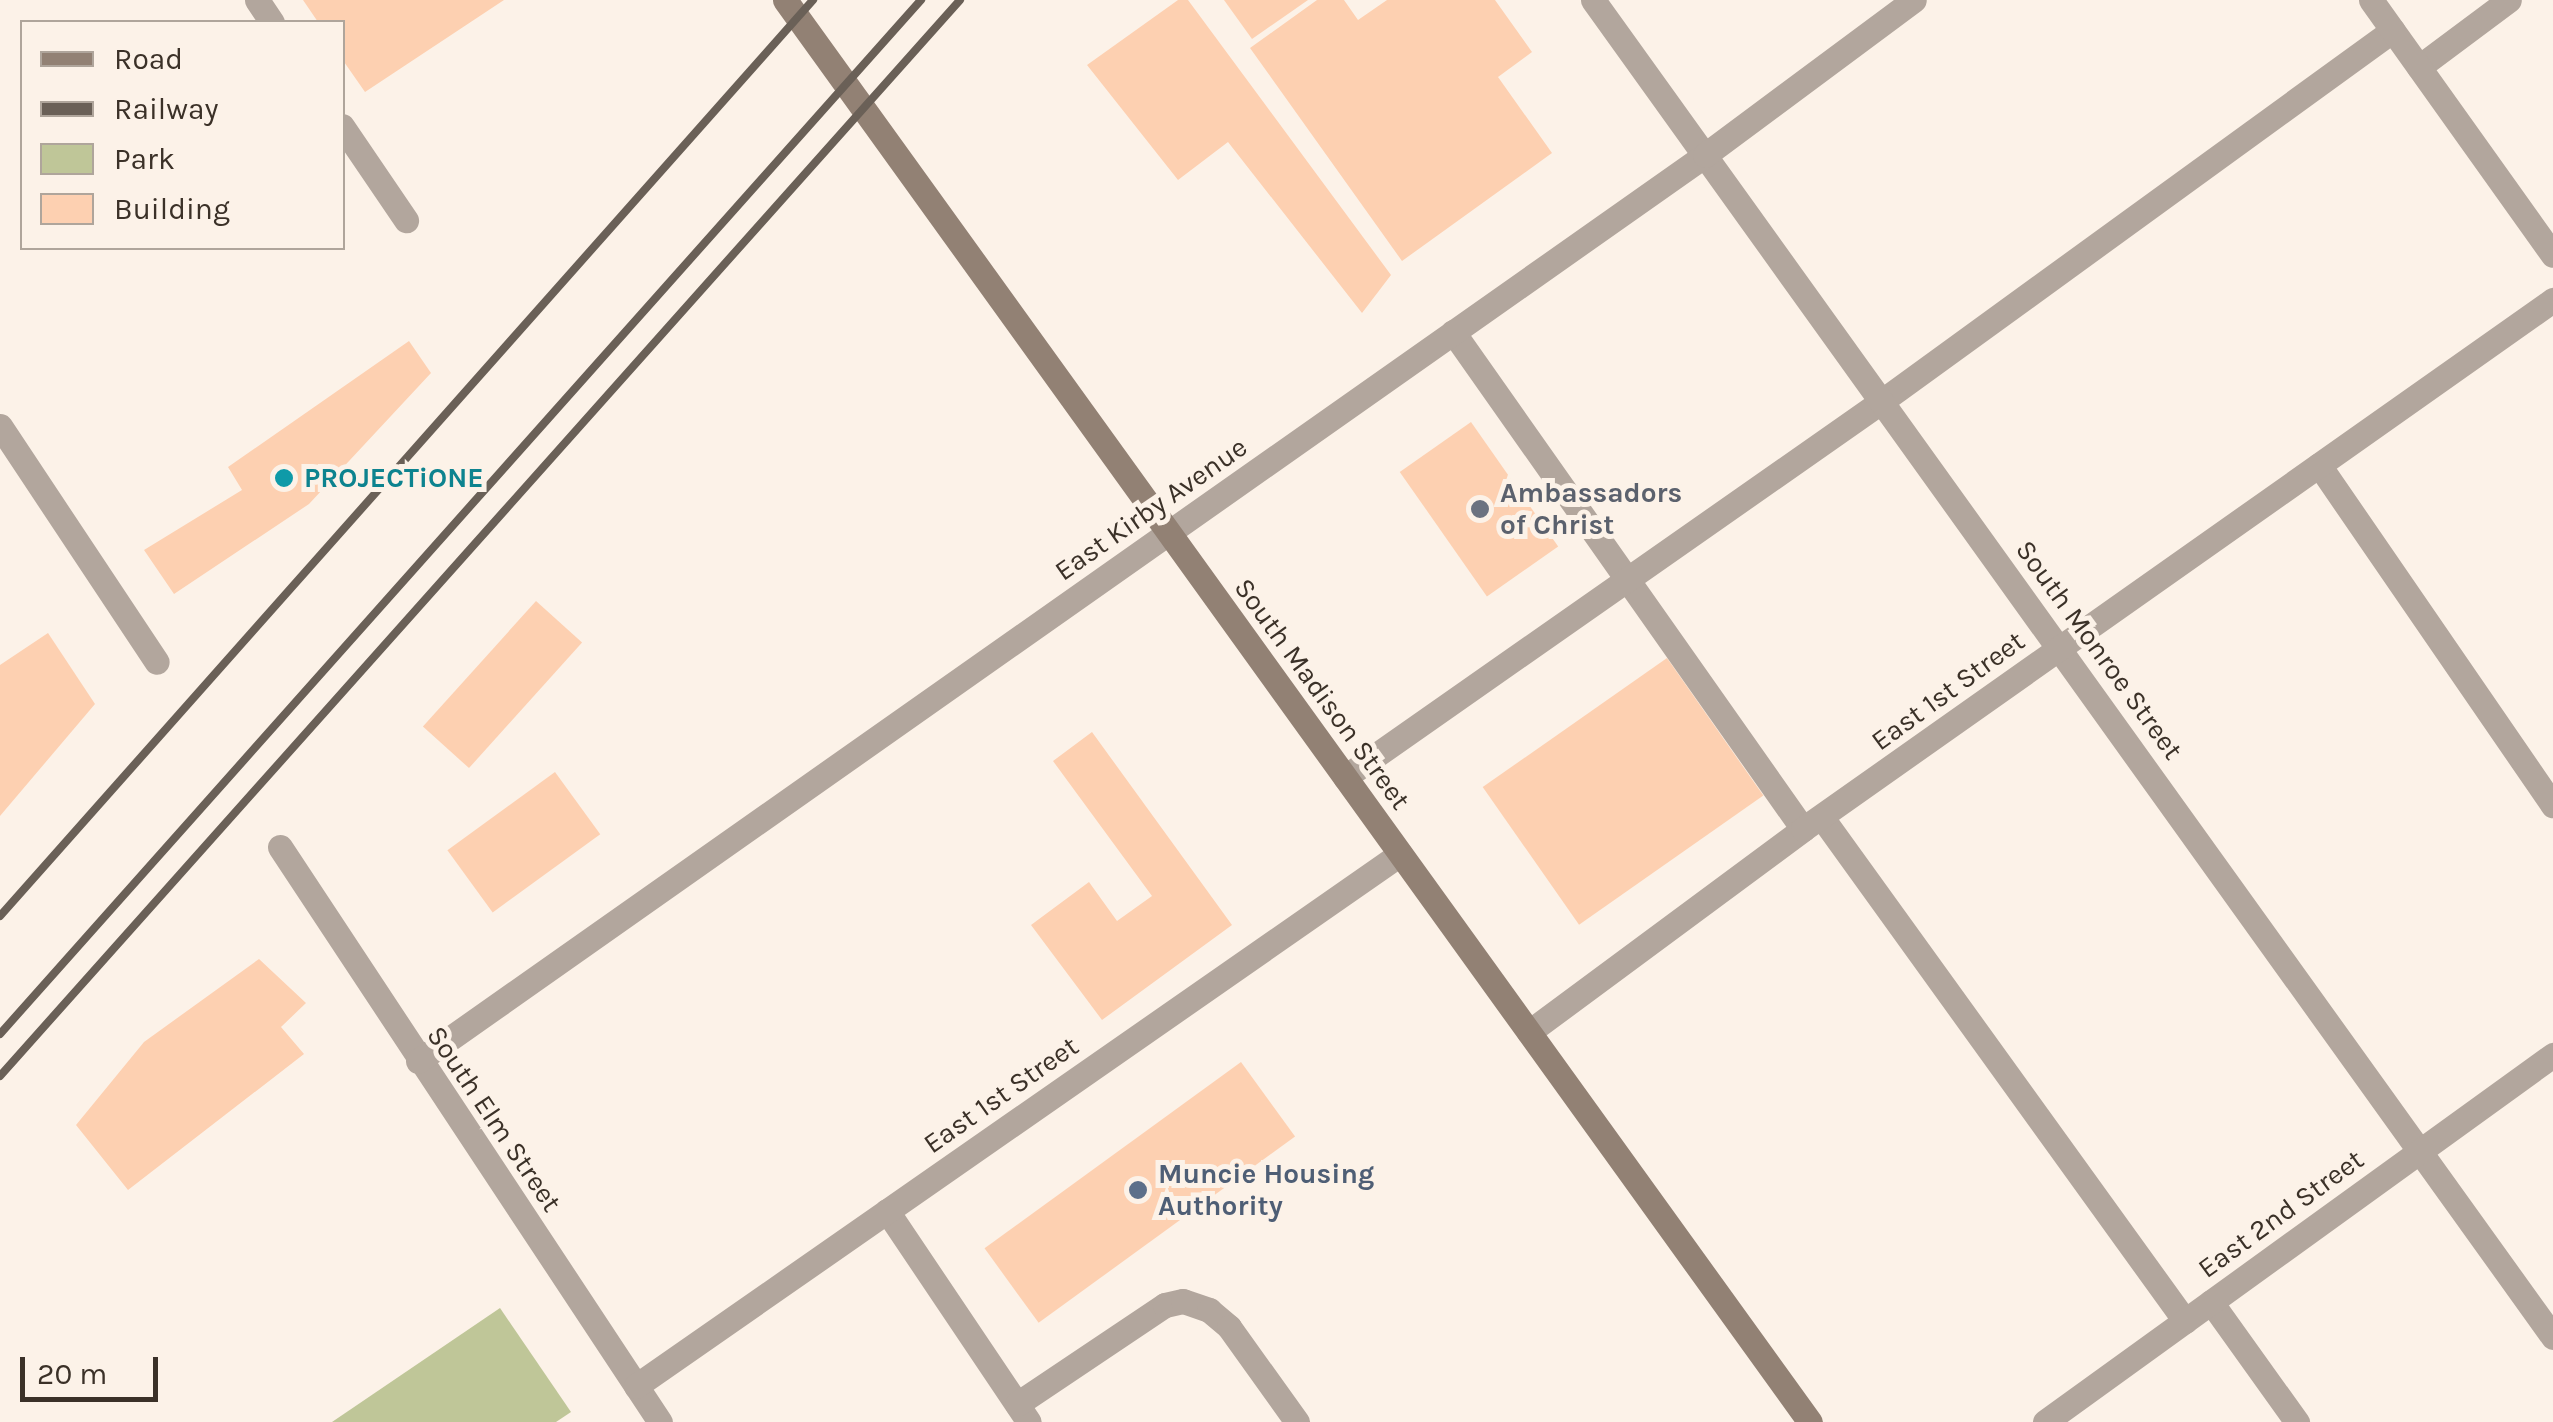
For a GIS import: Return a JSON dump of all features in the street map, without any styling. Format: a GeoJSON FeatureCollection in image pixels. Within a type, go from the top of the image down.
{"type":"FeatureCollection","features":[{"type":"Feature","properties":{"kind":"main road","name":"South Madison Street"},"geometry":{"type":"LineString","coordinates":[[786,0],[1810,1422]]}},
{"type":"Feature","properties":{"kind":"street","name":"South Monroe Street"},"geometry":{"type":"LineString","coordinates":[[1593,0],[2553,1337]]}},
{"type":"Feature","properties":{"kind":"street","name":"East Kirby Avenue"},"geometry":{"type":"LineString","coordinates":[[418,1061],[1705,154],[1914,0]]}},
{"type":"Feature","properties":{"kind":"street"},"geometry":{"type":"LineString","coordinates":[[2371,0],[2553,256]]}},
{"type":"Feature","properties":{"kind":"street"},"geometry":{"type":"LineString","coordinates":[[2419,66],[2509,0]]}},
{"type":"Feature","properties":{"kind":"street"},"geometry":{"type":"LineString","coordinates":[[1345,777],[1882,400],[2392,30]]}},
{"type":"Feature","properties":{"kind":"street"},"geometry":{"type":"LineString","coordinates":[[345,130],[406,220]]}},
{"type":"Feature","properties":{"kind":"street","name":"East 1st Street"},"geometry":{"type":"LineString","coordinates":[[1530,1032],[2060,647],[2553,300]]}},
{"type":"Feature","properties":{"kind":"street"},"geometry":{"type":"LineString","coordinates":[[1453,332],[1624,580],[1814,824],[2186,1321]]}},
{"type":"Feature","properties":{"kind":"street"},"geometry":{"type":"LineString","coordinates":[[0,426],[158,662]]}},
{"type":"Feature","properties":{"kind":"street"},"geometry":{"type":"LineString","coordinates":[[2319,464],[2553,805]]}},
{"type":"Feature","properties":{"kind":"street","name":"South Elm Street"},"geometry":{"type":"LineString","coordinates":[[280,847],[660,1422]]}},
{"type":"Feature","properties":{"kind":"street","name":"East 1st Street"},"geometry":{"type":"LineString","coordinates":[[636,1386],[1400,854]]}},
{"type":"Feature","properties":{"kind":"street","name":"East 2nd Street"},"geometry":{"type":"LineString","coordinates":[[2046,1422],[2553,1056]]}},
{"type":"Feature","properties":{"kind":"street"},"geometry":{"type":"LineString","coordinates":[[887,1211],[1023,1413],[1166,1305],[1183,1301],[1209,1310],[1229,1327],[1296,1422]]}},
{"type":"Feature","properties":{"kind":"street"},"geometry":{"type":"LineString","coordinates":[[2211,1302],[2298,1422]]}},
{"type":"Feature","properties":{"kind":"green space"},"geometry":{"type":"Polygon","coordinates":[[[500,1308],[571,1412],[556,1422],[332,1422],[500,1308]]]}},
{"type":"Feature","properties":{"kind":"building"},"geometry":{"type":"Polygon","coordinates":[[[303,0],[504,0],[365,92],[345,63],[345,20],[317,20],[303,0]]]}},
{"type":"Feature","properties":{"kind":"building"},"geometry":{"type":"Polygon","coordinates":[[[1178,0],[1188,0],[1391,275],[1362,313],[1228,142],[1178,180],[1087,65],[1178,0]]]}},
{"type":"Feature","properties":{"kind":"building"},"geometry":{"type":"Polygon","coordinates":[[[1224,0],[1308,0],[1252,39],[1224,0]]]}},
{"type":"Feature","properties":{"kind":"building"},"geometry":{"type":"Polygon","coordinates":[[[1317,0],[1344,0],[1358,20],[1387,0],[1495,0],[1532,52],[1498,77],[1552,153],[1402,261],[1250,48],[1317,0]]]}},
{"type":"Feature","properties":{"kind":"building","name":"PROJECTiONE"},"geometry":{"type":"Polygon","coordinates":[[[409,341],[431,373],[309,504],[174,594],[144,550],[242,490],[228,467],[409,341]]]}},
{"type":"Feature","properties":{"kind":"building","name":"Ambassadors of Christ"},"geometry":{"type":"Polygon","coordinates":[[[1471,422],[1558,547],[1487,596],[1400,472],[1471,422]]]}},
{"type":"Feature","properties":{"kind":"building"},"geometry":{"type":"Polygon","coordinates":[[[536,601],[582,642],[469,768],[423,727],[536,601]]]}},
{"type":"Feature","properties":{"kind":"building"},"geometry":{"type":"Polygon","coordinates":[[[48,633],[95,704],[0,816],[0,665],[48,633]]]}},
{"type":"Feature","properties":{"kind":"building"},"geometry":{"type":"Polygon","coordinates":[[[1667,658],[1763,796],[1579,925],[1483,787],[1667,658]]]}},
{"type":"Feature","properties":{"kind":"building"},"geometry":{"type":"Polygon","coordinates":[[[1092,732],[1232,925],[1102,1020],[1031,925],[1089,882],[1117,921],[1152,896],[1053,761],[1092,732]]]}},
{"type":"Feature","properties":{"kind":"building"},"geometry":{"type":"Polygon","coordinates":[[[555,772],[600,834],[493,912],[447,850],[555,772]]]}},
{"type":"Feature","properties":{"kind":"building"},"geometry":{"type":"Polygon","coordinates":[[[259,959],[306,1003],[281,1027],[304,1054],[128,1190],[76,1125],[144,1042],[259,959]]]}},
{"type":"Feature","properties":{"kind":"building","name":"Muncie Housing Authority"},"geometry":{"type":"Polygon","coordinates":[[[1241,1062],[1295,1136],[1039,1323],[985,1248],[1241,1062]]]}},
{"type":"Feature","properties":{"kind":"railway"},"geometry":{"type":"LineString","coordinates":[[0,916],[813,0]]}},
{"type":"Feature","properties":{"kind":"railway"},"geometry":{"type":"LineString","coordinates":[[0,1034],[921,0]]}},
{"type":"Feature","properties":{"kind":"railway"},"geometry":{"type":"LineString","coordinates":[[0,1076],[960,0]]}},
{"type":"Feature","properties":{"kind":"place","name":"PROJECTiONE"},"geometry":{"type":"Point","coordinates":[284,478]}},
{"type":"Feature","properties":{"kind":"place","name":"Ambassadors of Christ"},"geometry":{"type":"Point","coordinates":[1480,509]}},
{"type":"Feature","properties":{"kind":"place","name":"Muncie Housing Authority"},"geometry":{"type":"Point","coordinates":[1138,1190]}}]}
